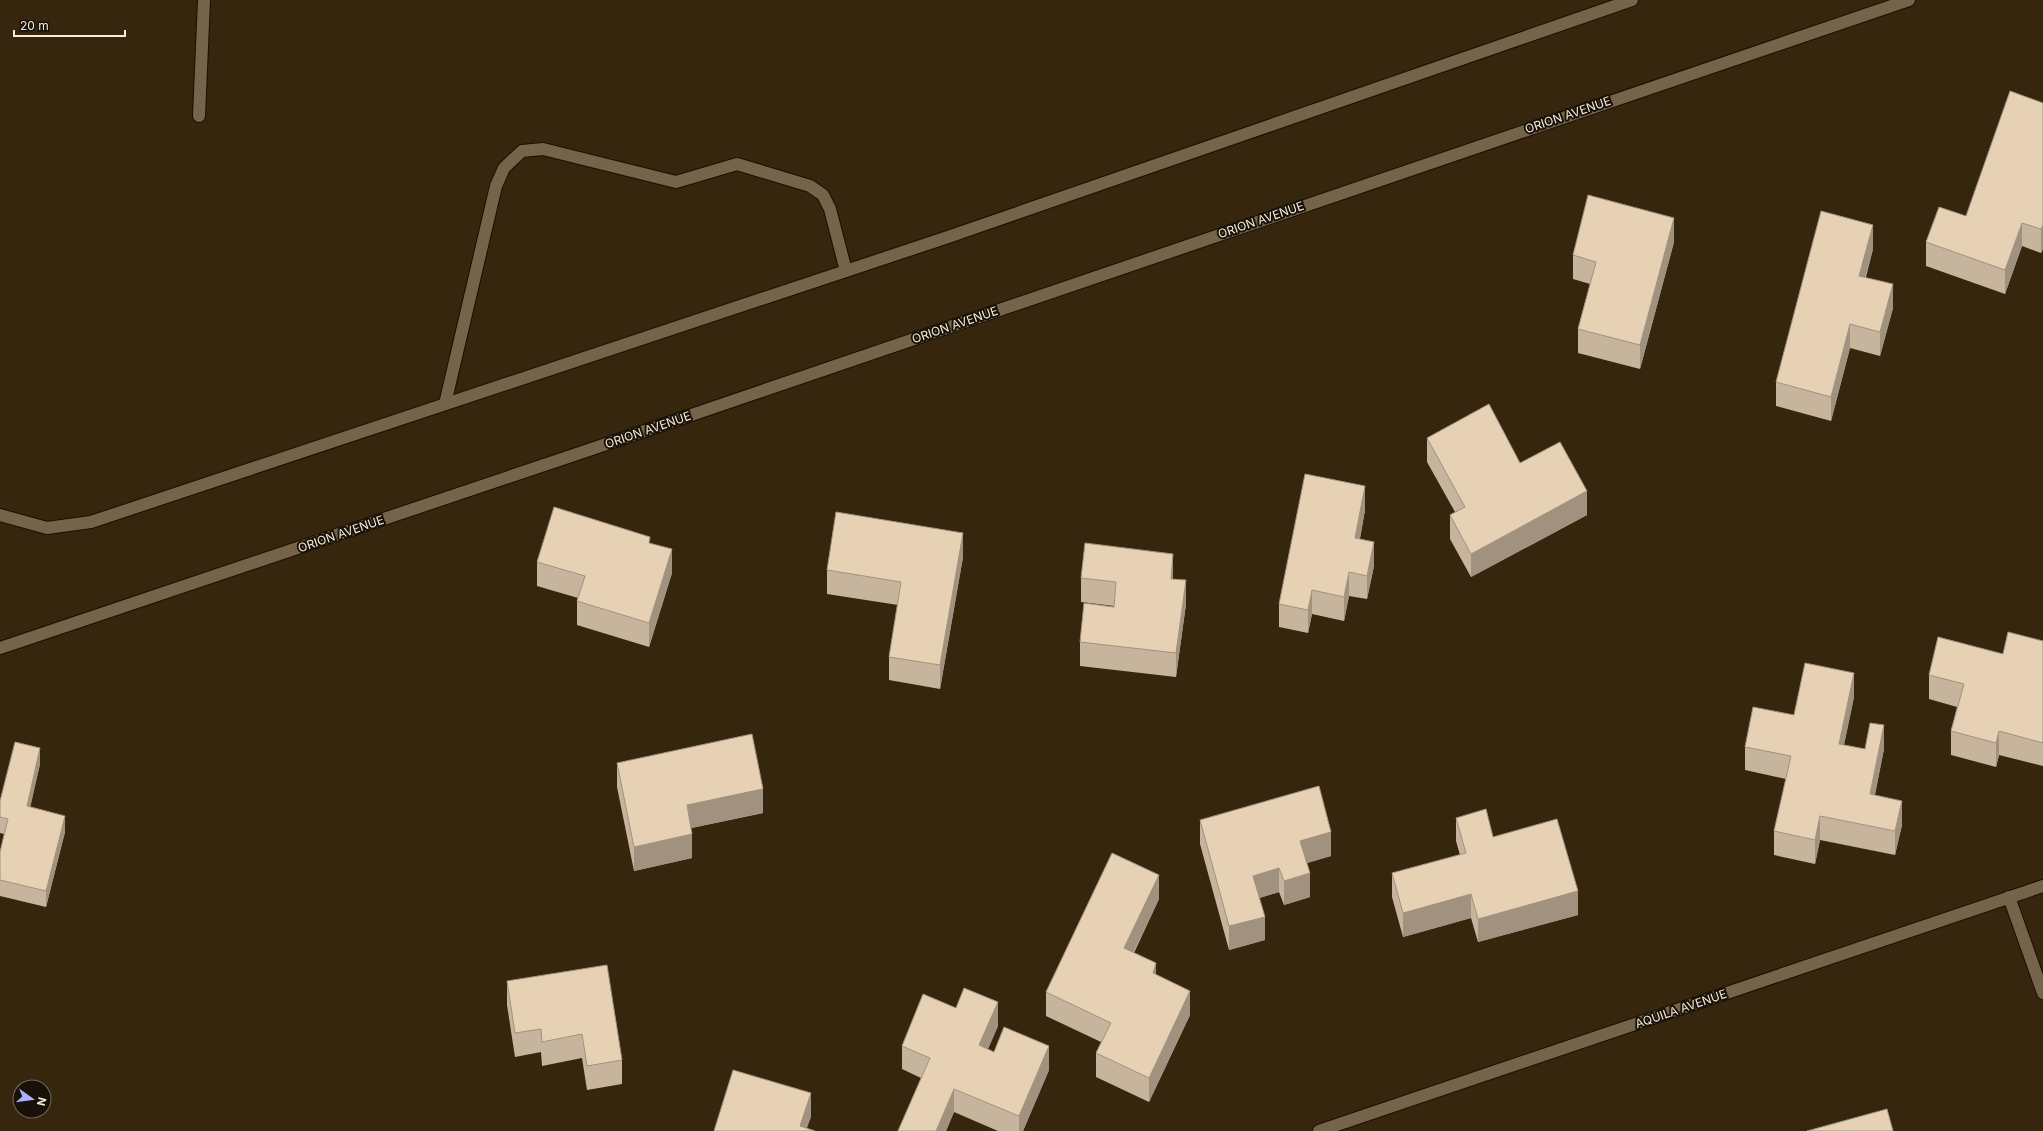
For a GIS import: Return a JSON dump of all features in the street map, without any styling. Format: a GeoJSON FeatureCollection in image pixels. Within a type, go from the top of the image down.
{"type":"FeatureCollection","features":[{"type":"Feature","properties":{"kind":"street"},"geometry":{"type":"LineString","coordinates":[[199,116],[204,0]]}},
{"type":"Feature","properties":{"kind":"street"},"geometry":{"type":"LineString","coordinates":[[0,515],[48,528],[91,522],[846,271],[1632,0]]}},
{"type":"Feature","properties":{"kind":"street","name":"ORION AVENUE"},"geometry":{"type":"LineString","coordinates":[[0,648],[574,455],[1909,0]]}},
{"type":"Feature","properties":{"kind":"street"},"geometry":{"type":"LineString","coordinates":[[445,404],[496,186],[504,168],[522,151],[543,149],[676,182],[737,164],[810,186],[823,195],[830,209],[846,271]]}},
{"type":"Feature","properties":{"kind":"street","name":"AQUILA AVENUE"},"geometry":{"type":"LineString","coordinates":[[1319,1131],[2043,886]]}},
{"type":"Feature","properties":{"kind":"street"},"geometry":{"type":"LineString","coordinates":[[2009,897],[2043,993]]}},
{"type":"Feature","properties":{"kind":"building"},"geometry":{"type":"Polygon","coordinates":[[[2010,91],[2043,103],[2043,225],[2041,229],[2022,223],[2005,270],[1926,242],[1939,207],[1966,216],[2010,91]]]}},
{"type":"Feature","properties":{"kind":"building"},"geometry":{"type":"Polygon","coordinates":[[[1588,195],[1674,218],[1640,345],[1578,329],[1596,262],[1573,255],[1588,195]]]}},
{"type":"Feature","properties":{"kind":"building"},"geometry":{"type":"Polygon","coordinates":[[[1821,211],[1873,225],[1859,276],[1893,284],[1880,332],[1850,324],[1831,397],[1776,382],[1821,211]]]}},
{"type":"Feature","properties":{"kind":"building"},"geometry":{"type":"Polygon","coordinates":[[[1489,404],[1520,463],[1560,442],[1587,491],[1471,554],[1450,515],[1465,507],[1427,438],[1489,404]]]}},
{"type":"Feature","properties":{"kind":"building"},"geometry":{"type":"Polygon","coordinates":[[[1305,474],[1365,486],[1355,538],[1374,542],[1367,576],[1349,572],[1344,597],[1312,590],[1308,610],[1279,604],[1305,474]]]}},
{"type":"Feature","properties":{"kind":"building"},"geometry":{"type":"Polygon","coordinates":[[[554,507],[650,537],[649,543],[672,549],[649,623],[577,601],[585,576],[537,562],[554,507]]]}},
{"type":"Feature","properties":{"kind":"building"},"geometry":{"type":"Polygon","coordinates":[[[836,512],[963,533],[940,665],[889,657],[901,582],[827,570],[836,512]]]}},
{"type":"Feature","properties":{"kind":"building"},"geometry":{"type":"Polygon","coordinates":[[[1085,543],[1173,554],[1171,579],[1186,580],[1176,653],[1080,642],[1084,603],[1114,607],[1116,582],[1081,578],[1085,543]]]}},
{"type":"Feature","properties":{"kind":"building"},"geometry":{"type":"Polygon","coordinates":[[[2008,632],[2043,641],[2043,743],[1999,731],[1996,743],[1951,731],[1964,684],[1929,675],[1938,637],[2003,654],[2008,632]]]}},
{"type":"Feature","properties":{"kind":"building"},"geometry":{"type":"Polygon","coordinates":[[[1805,663],[1854,673],[1839,744],[1865,749],[1870,723],[1884,725],[1870,794],[1902,801],[1895,831],[1820,816],[1815,840],[1774,831],[1791,756],[1745,747],[1753,707],[1794,715],[1805,663]]]}},
{"type":"Feature","properties":{"kind":"building"},"geometry":{"type":"Polygon","coordinates":[[[752,734],[763,789],[687,805],[692,834],[634,847],[617,763],[752,734]]]}},
{"type":"Feature","properties":{"kind":"building"},"geometry":{"type":"Polygon","coordinates":[[[15,742],[40,748],[27,806],[65,816],[46,891],[0,880],[0,852],[8,819],[0,817],[0,801],[15,742]]]}},
{"type":"Feature","properties":{"kind":"building"},"geometry":{"type":"Polygon","coordinates":[[[1319,786],[1331,832],[1300,841],[1310,873],[1284,881],[1279,868],[1253,876],[1265,917],[1229,926],[1200,820],[1319,786]]]}},
{"type":"Feature","properties":{"kind":"building"},"geometry":{"type":"Polygon","coordinates":[[[1486,809],[1493,837],[1557,819],[1578,891],[1478,919],[1471,894],[1403,913],[1392,873],[1466,853],[1456,818],[1486,809]]]}},
{"type":"Feature","properties":{"kind":"building"},"geometry":{"type":"Polygon","coordinates":[[[1112,853],[1159,875],[1124,948],[1156,963],[1153,973],[1190,991],[1149,1078],[1096,1053],[1111,1023],[1046,992],[1112,853]]]}},
{"type":"Feature","properties":{"kind":"building"},"geometry":{"type":"Polygon","coordinates":[[[607,965],[622,1060],[587,1066],[582,1034],[542,1042],[541,1029],[515,1033],[507,981],[607,965]]]}},
{"type":"Feature","properties":{"kind":"building"},"geometry":{"type":"Polygon","coordinates":[[[964,988],[998,1002],[979,1045],[994,1052],[1004,1027],[1049,1046],[1019,1116],[954,1089],[936,1131],[898,1131],[930,1058],[902,1046],[923,994],[956,1008],[964,988]]]}},
{"type":"Feature","properties":{"kind":"building"},"geometry":{"type":"Polygon","coordinates":[[[733,1070],[811,1093],[800,1126],[815,1131],[714,1131],[733,1070]]]}},
{"type":"Feature","properties":{"kind":"building"},"geometry":{"type":"Polygon","coordinates":[[[1887,1109],[1893,1131],[1807,1131],[1887,1109]]]}}]}
